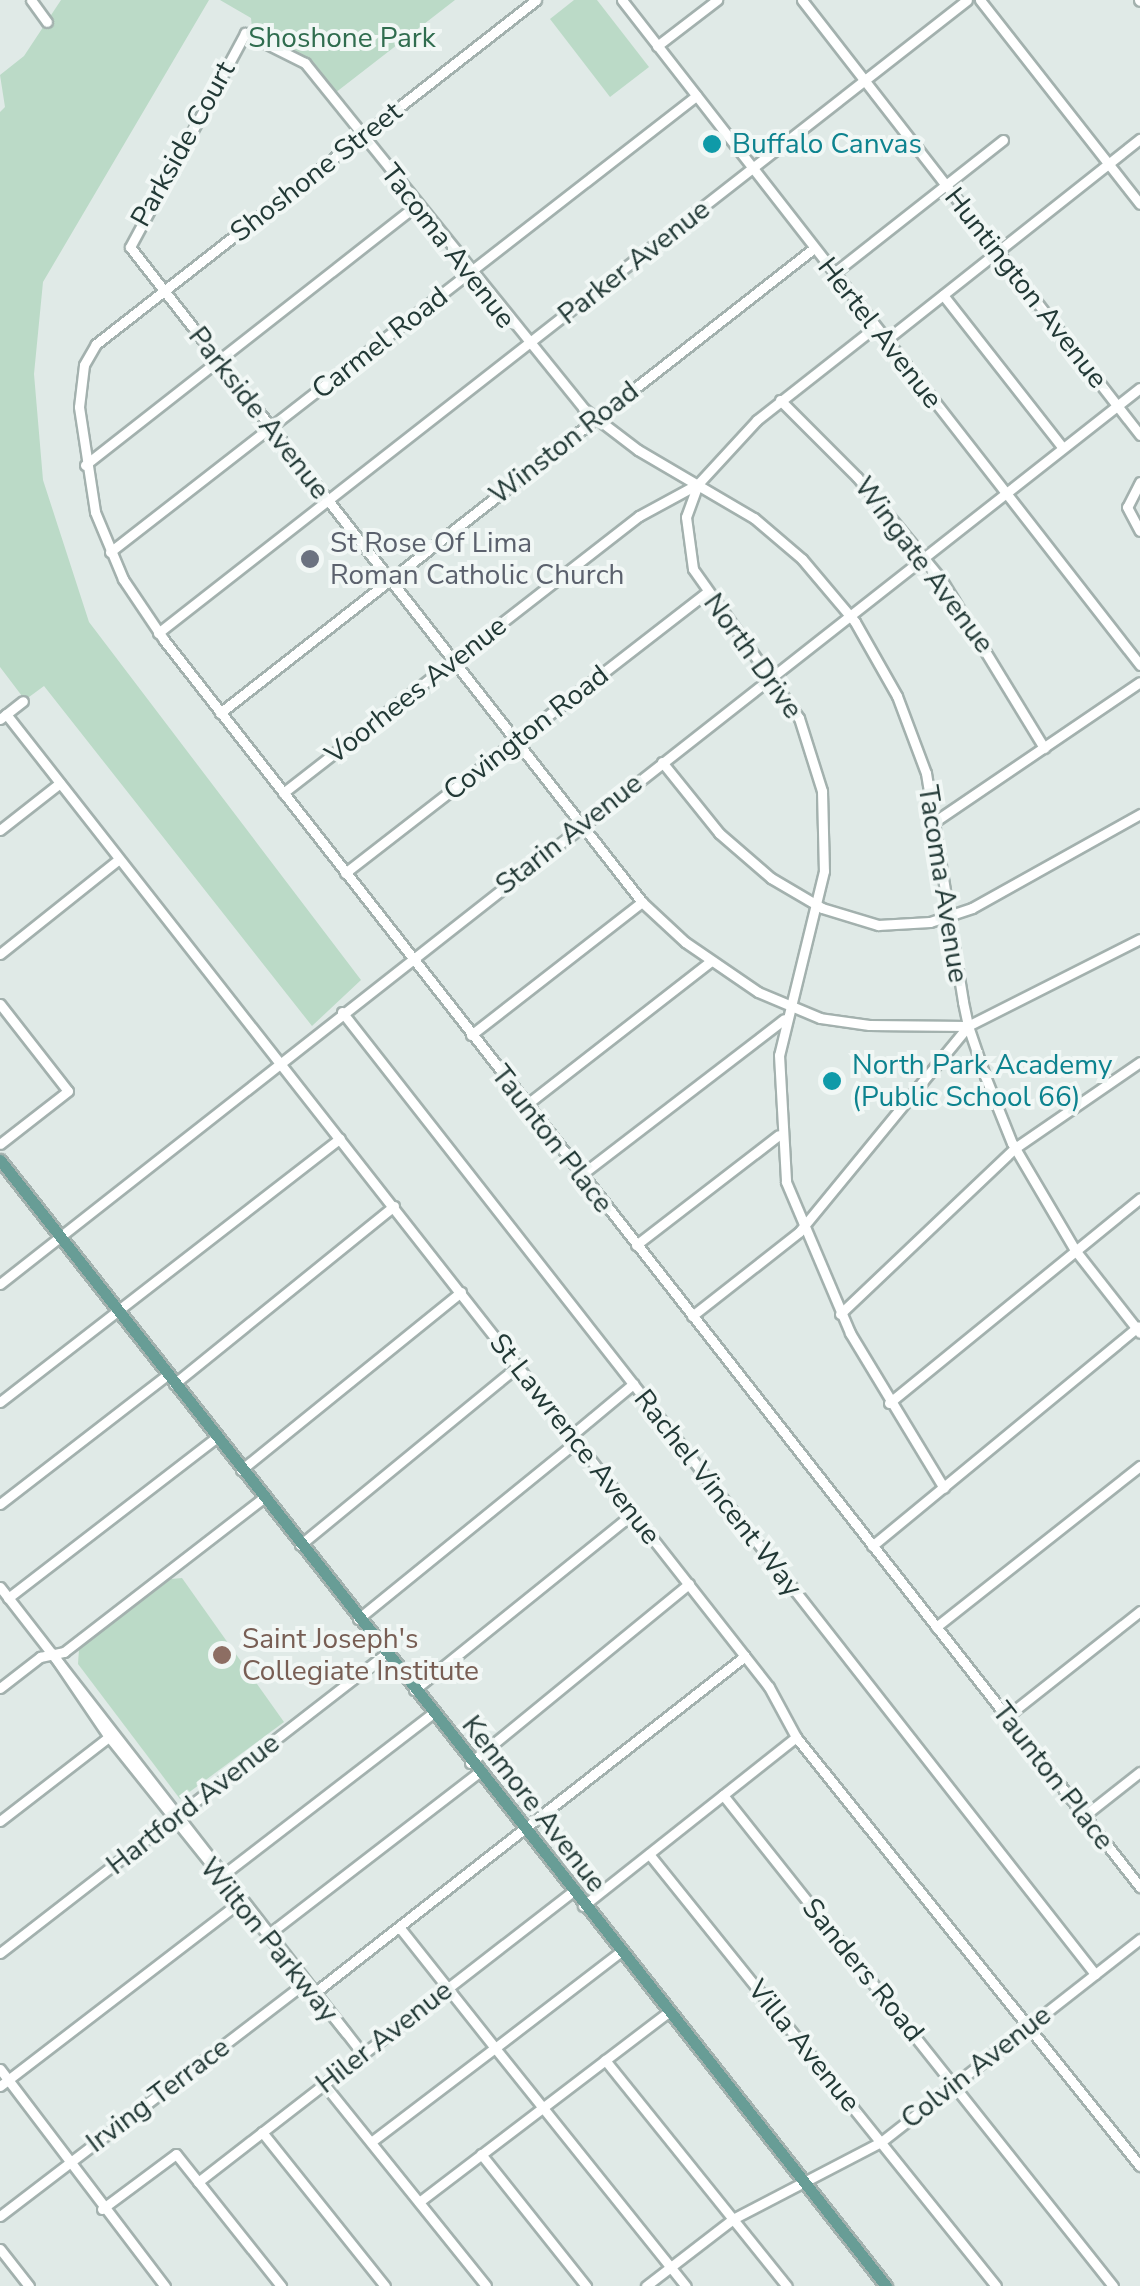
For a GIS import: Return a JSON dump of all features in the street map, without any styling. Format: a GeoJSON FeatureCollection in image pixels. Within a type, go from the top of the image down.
{"type":"FeatureCollection","features":[{"type":"Feature","properties":{"kind":"main road","name":"Kenmore Avenue"},"geometry":{"type":"LineString","coordinates":[[0,1160],[582,1907],[886,2286]]}},
{"type":"Feature","properties":{"kind":"street"},"geometry":{"type":"LineString","coordinates":[[31,0],[47,22]]}},
{"type":"Feature","properties":{"kind":"street","name":"Shoshone Street"},"geometry":{"type":"LineString","coordinates":[[97,344],[536,0]]}},
{"type":"Feature","properties":{"kind":"street","name":"Hertel Avenue"},"geometry":{"type":"LineString","coordinates":[[622,0],[1140,666]]}},
{"type":"Feature","properties":{"kind":"street"},"geometry":{"type":"LineString","coordinates":[[658,46],[717,0]]}},
{"type":"Feature","properties":{"kind":"street","name":"Huntington Avenue"},"geometry":{"type":"LineString","coordinates":[[802,0],[1140,434]]}},
{"type":"Feature","properties":{"kind":"street","name":"Parker Avenue"},"geometry":{"type":"LineString","coordinates":[[158,633],[967,0]]}},
{"type":"Feature","properties":{"kind":"street"},"geometry":{"type":"LineString","coordinates":[[980,0],[1140,204]]}},
{"type":"Feature","properties":{"kind":"street","name":"Parkside Court"},"geometry":{"type":"LineString","coordinates":[[131,239],[246,32],[306,63],[362,136]]}},
{"type":"Feature","properties":{"kind":"street","name":"Carmel Road"},"geometry":{"type":"LineString","coordinates":[[110,552],[696,96]]}},
{"type":"Feature","properties":{"kind":"street","name":"Tacoma Avenue"},"geometry":{"type":"LineString","coordinates":[[362,136],[527,346],[600,422],[698,484],[802,560],[850,615],[909,724],[938,820],[968,1026],[1015,1148],[1076,1250],[1139,1329]]}},
{"type":"Feature","properties":{"kind":"street"},"geometry":{"type":"LineString","coordinates":[[886,340],[1140,139]]}},
{"type":"Feature","properties":{"kind":"street"},"geometry":{"type":"LineString","coordinates":[[834,273],[1003,140]]}},
{"type":"Feature","properties":{"kind":"street"},"geometry":{"type":"LineString","coordinates":[[86,465],[416,206]]}},
{"type":"Feature","properties":{"kind":"street","name":"Parkside Avenue"},"geometry":{"type":"LineString","coordinates":[[131,239],[130,248],[580,826],[642,902],[710,962],[787,1006],[837,1022],[968,1026],[1140,939]]}},
{"type":"Feature","properties":{"kind":"street","name":"Winston Road"},"geometry":{"type":"LineString","coordinates":[[220,713],[600,422],[814,248]]}},
{"type":"Feature","properties":{"kind":"street"},"geometry":{"type":"LineString","coordinates":[[943,295],[1063,448]]}},
{"type":"Feature","properties":{"kind":"street","name":"Voorhees Avenue"},"geometry":{"type":"LineString","coordinates":[[282,793],[639,516],[698,484],[780,400],[875,326]]}},
{"type":"Feature","properties":{"kind":"street","name":"Taunton Place"},"geometry":{"type":"LineString","coordinates":[[97,344],[80,387],[86,465],[110,552],[158,633],[1140,1887]]}},
{"type":"Feature","properties":{"kind":"street","name":"Starin Avenue"},"geometry":{"type":"LineString","coordinates":[[0,1284],[1140,388]]}},
{"type":"Feature","properties":{"kind":"street","name":"Wingate Avenue"},"geometry":{"type":"LineString","coordinates":[[780,400],[858,477],[924,557],[988,646],[1044,748]]}},
{"type":"Feature","properties":{"kind":"street"},"geometry":{"type":"LineString","coordinates":[[1140,482],[1127,507],[1140,531]]}},
{"type":"Feature","properties":{"kind":"street","name":"North Drive"},"geometry":{"type":"LineString","coordinates":[[698,484],[688,501],[686,538],[706,592],[771,676],[806,732],[820,782],[826,850],[816,906],[784,1019]]}},
{"type":"Feature","properties":{"kind":"street","name":"Covington Road"},"geometry":{"type":"LineString","coordinates":[[345,872],[706,592]]}},
{"type":"Feature","properties":{"kind":"street"},"geometry":{"type":"LineString","coordinates":[[938,820],[1140,682]]}},
{"type":"Feature","properties":{"kind":"street"},"geometry":{"type":"LineString","coordinates":[[3,716],[23,701]]}},
{"type":"Feature","properties":{"kind":"street","name":"St Lawrence Avenue"},"geometry":{"type":"LineString","coordinates":[[3,716],[60,783],[575,1438],[744,1656],[796,1736],[1140,2166]]}},
{"type":"Feature","properties":{"kind":"street"},"geometry":{"type":"LineString","coordinates":[[662,762],[736,849],[816,906],[878,924],[950,917],[1140,814]]}},
{"type":"Feature","properties":{"kind":"street"},"geometry":{"type":"LineString","coordinates":[[0,830],[60,783]]}},
{"type":"Feature","properties":{"kind":"street"},"geometry":{"type":"LineString","coordinates":[[0,954],[119,859]]}},
{"type":"Feature","properties":{"kind":"street"},"geometry":{"type":"LineString","coordinates":[[471,1035],[642,902]]}},
{"type":"Feature","properties":{"kind":"street"},"geometry":{"type":"LineString","coordinates":[[526,1105],[710,962]]}},
{"type":"Feature","properties":{"kind":"street"},"geometry":{"type":"LineString","coordinates":[[0,1004],[68,1091],[0,1144]]}},
{"type":"Feature","properties":{"kind":"street","name":"Rachel Vincent Way"},"geometry":{"type":"LineString","coordinates":[[342,1012],[1095,1974]]}},
{"type":"Feature","properties":{"kind":"street"},"geometry":{"type":"LineString","coordinates":[[784,1019],[779,1135],[802,1228],[840,1314],[889,1403],[944,1488]]}},
{"type":"Feature","properties":{"kind":"street"},"geometry":{"type":"LineString","coordinates":[[581,1175],[784,1019]]}},
{"type":"Feature","properties":{"kind":"street"},"geometry":{"type":"LineString","coordinates":[[692,1316],[802,1228],[968,1026]]}},
{"type":"Feature","properties":{"kind":"street"},"geometry":{"type":"LineString","coordinates":[[840,1314],[1015,1148],[1140,1062]]}},
{"type":"Feature","properties":{"kind":"street"},"geometry":{"type":"LineString","coordinates":[[636,1245],[779,1135]]}},
{"type":"Feature","properties":{"kind":"street"},"geometry":{"type":"LineString","coordinates":[[0,1402],[340,1138]]}},
{"type":"Feature","properties":{"kind":"street"},"geometry":{"type":"LineString","coordinates":[[889,1403],[1140,1198]]}},
{"type":"Feature","properties":{"kind":"street"},"geometry":{"type":"LineString","coordinates":[[0,1504],[171,1379],[394,1206]]}},
{"type":"Feature","properties":{"kind":"street"},"geometry":{"type":"LineString","coordinates":[[242,1470],[461,1292]]}},
{"type":"Feature","properties":{"kind":"street"},"geometry":{"type":"LineString","coordinates":[[872,1546],[1139,1329]]}},
{"type":"Feature","properties":{"kind":"street"},"geometry":{"type":"LineString","coordinates":[[300,1545],[518,1366]]}},
{"type":"Feature","properties":{"kind":"street"},"geometry":{"type":"LineString","coordinates":[[358,1619],[575,1438],[633,1384]]}},
{"type":"Feature","properties":{"kind":"street"},"geometry":{"type":"LineString","coordinates":[[8,1598],[216,1438]]}},
{"type":"Feature","properties":{"kind":"street"},"geometry":{"type":"LineString","coordinates":[[936,1627],[1140,1466]]}},
{"type":"Feature","properties":{"kind":"street"},"geometry":{"type":"LineString","coordinates":[[0,1688],[52,1654],[64,1652],[264,1498]]}},
{"type":"Feature","properties":{"kind":"street"},"geometry":{"type":"LineString","coordinates":[[414,1690],[633,1513]]}},
{"type":"Feature","properties":{"kind":"street"},"geometry":{"type":"LineString","coordinates":[[268,1934],[474,1768],[688,1584]]}},
{"type":"Feature","properties":{"kind":"street","name":"Wilton Parkway"},"geometry":{"type":"LineString","coordinates":[[0,1587],[268,1934],[302,1985],[346,2033]]}},
{"type":"Feature","properties":{"kind":"street"},"geometry":{"type":"LineString","coordinates":[[1006,1717],[1140,1611]]}},
{"type":"Feature","properties":{"kind":"street","name":"Hartford Avenue"},"geometry":{"type":"LineString","coordinates":[[0,1953],[385,1654]]}},
{"type":"Feature","properties":{"kind":"street"},"geometry":{"type":"LineString","coordinates":[[302,1985],[318,1990],[525,1834],[744,1656]]}},
{"type":"Feature","properties":{"kind":"street"},"geometry":{"type":"LineString","coordinates":[[223,1875],[432,1714]]}},
{"type":"Feature","properties":{"kind":"street"},"geometry":{"type":"LineString","coordinates":[[0,1820],[113,1734]]}},
{"type":"Feature","properties":{"kind":"street"},"geometry":{"type":"LineString","coordinates":[[582,1907],[796,1736]]}},
{"type":"Feature","properties":{"kind":"street"},"geometry":{"type":"LineString","coordinates":[[1084,1816],[1140,1772]]}},
{"type":"Feature","properties":{"kind":"street","name":"Sanders Road"},"geometry":{"type":"LineString","coordinates":[[724,1795],[1114,2286]]}},
{"type":"Feature","properties":{"kind":"street","name":"Villa Avenue"},"geometry":{"type":"LineString","coordinates":[[650,1854],[996,2286]]}},
{"type":"Feature","properties":{"kind":"street","name":"Hiler Avenue"},"geometry":{"type":"LineString","coordinates":[[198,2182],[572,1893]]}},
{"type":"Feature","properties":{"kind":"street"},"geometry":{"type":"LineString","coordinates":[[4,2083],[242,1900]]}},
{"type":"Feature","properties":{"kind":"street"},"geometry":{"type":"LineString","coordinates":[[400,1928],[686,2286]]}},
{"type":"Feature","properties":{"kind":"street","name":"Wilton Parkway"},"geometry":{"type":"LineString","coordinates":[[268,1934],[318,1990],[362,2054]]}},
{"type":"Feature","properties":{"kind":"street","name":"Colvin Avenue"},"geometry":{"type":"LineString","coordinates":[[646,2286],[733,2219],[881,2142],[1140,1939]]}},
{"type":"Feature","properties":{"kind":"street"},"geometry":{"type":"LineString","coordinates":[[370,2142],[619,1953]]}},
{"type":"Feature","properties":{"kind":"street","name":"Irving Terrace"},"geometry":{"type":"LineString","coordinates":[[0,2216],[302,1985]]}},
{"type":"Feature","properties":{"kind":"street"},"geometry":{"type":"LineString","coordinates":[[418,2202],[667,2012]]}},
{"type":"Feature","properties":{"kind":"street"},"geometry":{"type":"LineString","coordinates":[[605,2060],[787,2286]]}},
{"type":"Feature","properties":{"kind":"street"},"geometry":{"type":"LineString","coordinates":[[0,2069],[4,2083],[164,2286]]}},
{"type":"Feature","properties":{"kind":"street"},"geometry":{"type":"LineString","coordinates":[[323,2083],[486,2286]]}},
{"type":"Feature","properties":{"kind":"street"},"geometry":{"type":"LineString","coordinates":[[262,2132],[385,2286]]}},
{"type":"Feature","properties":{"kind":"street"},"geometry":{"type":"LineString","coordinates":[[102,2208],[176,2154],[281,2286]]}},
{"type":"Feature","properties":{"kind":"street"},"geometry":{"type":"LineString","coordinates":[[482,2154],[586,2286]]}},
{"type":"Feature","properties":{"kind":"street"},"geometry":{"type":"LineString","coordinates":[[0,2249],[30,2286]]}},
{"type":"Feature","properties":{"kind":"green space"},"geometry":{"type":"Polygon","coordinates":[[[61,0],[209,0],[43,282],[34,374],[43,480],[89,622],[361,980],[312,1026],[44,686],[25,700],[0,667],[0,112],[5,107],[0,75],[24,56],[61,0]]]}},
{"type":"Feature","properties":{"kind":"green space","name":"Shoshone Park"},"geometry":{"type":"Polygon","coordinates":[[[220,0],[455,0],[335,93],[308,59],[252,28],[251,18],[220,0]]]}},
{"type":"Feature","properties":{"kind":"green space"},"geometry":{"type":"Polygon","coordinates":[[[574,0],[597,0],[649,67],[610,97],[550,19],[574,0]]]}},
{"type":"Feature","properties":{"kind":"green space"},"geometry":{"type":"Polygon","coordinates":[[[182,1578],[284,1722],[180,1799],[78,1664],[79,1649],[171,1579],[182,1578]]]}},
{"type":"Feature","properties":{"kind":"place","name":"Buffalo Canvas"},"geometry":{"type":"Point","coordinates":[712,144]}},
{"type":"Feature","properties":{"kind":"place","name":"St Rose Of Lima Roman Catholic Church"},"geometry":{"type":"Point","coordinates":[310,559]}},
{"type":"Feature","properties":{"kind":"place","name":"North Park Academy (Public School 66)"},"geometry":{"type":"Point","coordinates":[832,1081]}},
{"type":"Feature","properties":{"kind":"place","name":"Saint Joseph's Collegiate Institute"},"geometry":{"type":"Point","coordinates":[222,1655]}}]}
